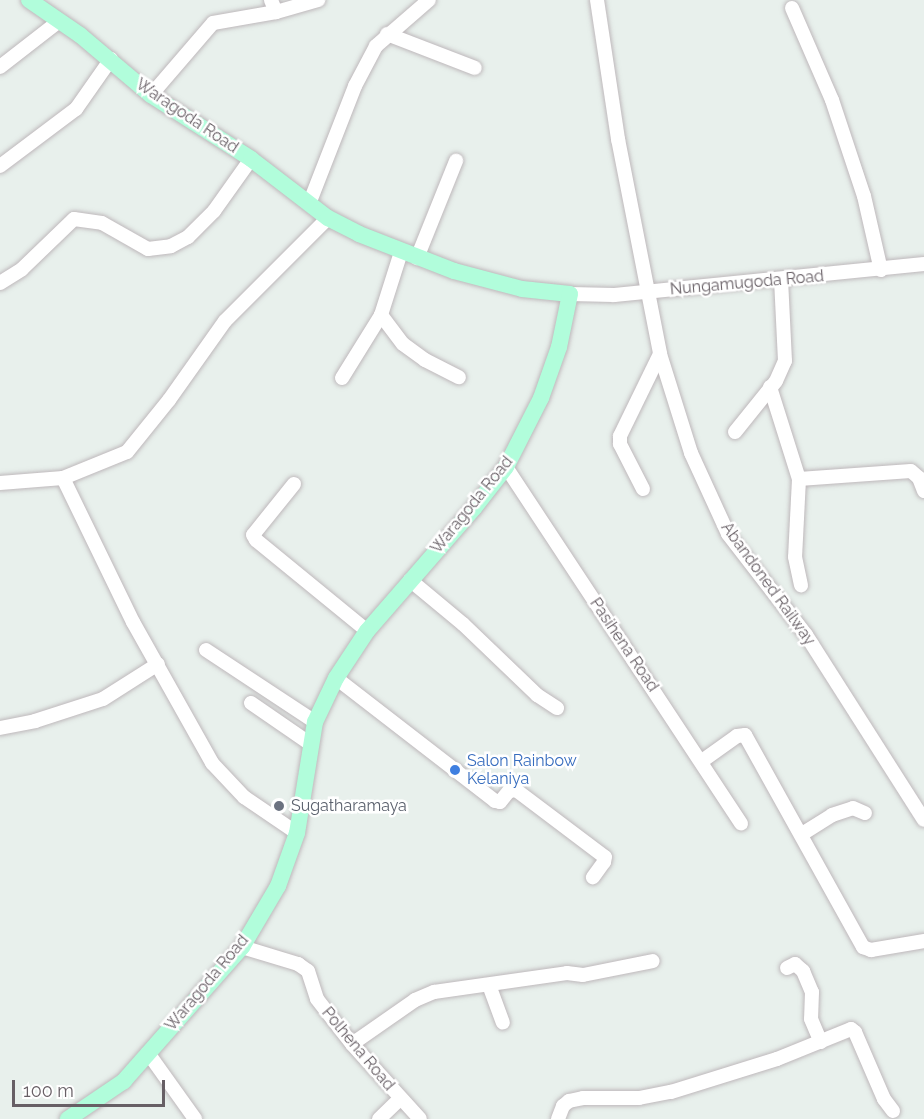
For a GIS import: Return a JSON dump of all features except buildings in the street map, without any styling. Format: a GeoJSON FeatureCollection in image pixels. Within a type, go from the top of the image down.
{"type":"FeatureCollection","features":[{"type":"Feature","properties":{"kind":"main road","name":"Waragoda Road"},"geometry":{"type":"LineString","coordinates":[[29,0],[111,60],[151,95],[251,159],[328,218],[409,255],[454,271],[522,289],[570,294],[559,347],[541,398],[506,467],[474,508],[367,631],[336,678],[315,722],[297,833],[278,886],[242,947],[124,1080],[68,1119]]}},
{"type":"Feature","properties":{"kind":"street"},"geometry":{"type":"LineString","coordinates":[[151,95],[213,23],[273,6],[318,0]]}},
{"type":"Feature","properties":{"kind":"street"},"geometry":{"type":"LineString","coordinates":[[309,204],[356,86],[376,46],[387,34],[429,0]]}},
{"type":"Feature","properties":{"kind":"street","name":"Abandoned Railway"},"geometry":{"type":"LineString","coordinates":[[597,0],[618,139],[650,292],[660,354],[692,453],[728,534],[806,635],[924,820]]}},
{"type":"Feature","properties":{"kind":"street"},"geometry":{"type":"LineString","coordinates":[[792,8],[832,99],[864,196],[881,270]]}},
{"type":"Feature","properties":{"kind":"street"},"geometry":{"type":"LineString","coordinates":[[0,67],[59,21]]}},
{"type":"Feature","properties":{"kind":"street"},"geometry":{"type":"LineString","coordinates":[[387,34],[475,68]]}},
{"type":"Feature","properties":{"kind":"street"},"geometry":{"type":"LineString","coordinates":[[0,166],[75,109],[111,60]]}},
{"type":"Feature","properties":{"kind":"street"},"geometry":{"type":"LineString","coordinates":[[0,283],[22,269],[74,219],[102,223],[148,249],[171,246],[188,237],[214,211],[251,159]]}},
{"type":"Feature","properties":{"kind":"street"},"geometry":{"type":"LineString","coordinates":[[342,378],[381,315],[456,161]]}},
{"type":"Feature","properties":{"kind":"street"},"geometry":{"type":"LineString","coordinates":[[0,483],[63,478],[127,452],[169,400],[225,321],[328,218]]}},
{"type":"Feature","properties":{"kind":"street","name":"Nungamugoda Road"},"geometry":{"type":"LineString","coordinates":[[570,294],[650,292],[924,264]]}},
{"type":"Feature","properties":{"kind":"street"},"geometry":{"type":"LineString","coordinates":[[735,432],[770,387],[785,361],[781,279]]}},
{"type":"Feature","properties":{"kind":"street"},"geometry":{"type":"LineString","coordinates":[[381,315],[403,344],[425,360],[459,377]]}},
{"type":"Feature","properties":{"kind":"street"},"geometry":{"type":"LineString","coordinates":[[644,489],[620,444],[620,436],[660,354]]}},
{"type":"Feature","properties":{"kind":"street"},"geometry":{"type":"LineString","coordinates":[[770,387],[799,479],[795,557],[801,585]]}},
{"type":"Feature","properties":{"kind":"street","name":"Pasihena Road"},"geometry":{"type":"LineString","coordinates":[[506,467],[702,761],[741,824]]}},
{"type":"Feature","properties":{"kind":"street"},"geometry":{"type":"LineString","coordinates":[[799,479],[911,471],[919,478],[924,491]]}},
{"type":"Feature","properties":{"kind":"street"},"geometry":{"type":"LineString","coordinates":[[63,478],[88,533],[212,763],[244,797],[297,833]]}},
{"type":"Feature","properties":{"kind":"street"},"geometry":{"type":"LineString","coordinates":[[294,484],[253,535],[367,631]]}},
{"type":"Feature","properties":{"kind":"street"},"geometry":{"type":"LineString","coordinates":[[410,580],[463,624],[537,695],[557,708]]}},
{"type":"Feature","properties":{"kind":"street"},"geometry":{"type":"LineString","coordinates":[[206,650],[315,722]]}},
{"type":"Feature","properties":{"kind":"street"},"geometry":{"type":"LineString","coordinates":[[0,728],[35,722],[92,704],[158,664]]}},
{"type":"Feature","properties":{"kind":"street"},"geometry":{"type":"LineString","coordinates":[[336,678],[495,801],[500,802],[509,791],[516,790],[605,857],[593,877]]}},
{"type":"Feature","properties":{"kind":"street"},"geometry":{"type":"LineString","coordinates":[[251,703],[312,745]]}},
{"type":"Feature","properties":{"kind":"street"},"geometry":{"type":"LineString","coordinates":[[702,761],[737,736],[746,735],[863,947],[871,950],[922,942],[924,957]]}},
{"type":"Feature","properties":{"kind":"street"},"geometry":{"type":"LineString","coordinates":[[802,834],[832,815],[853,808],[865,813]]}},
{"type":"Feature","properties":{"kind":"street","name":"Polhena Road"},"geometry":{"type":"LineString","coordinates":[[242,947],[297,964],[308,971],[317,999],[352,1044],[420,1119]]}},
{"type":"Feature","properties":{"kind":"street"},"geometry":{"type":"LineString","coordinates":[[352,1044],[415,1000],[434,992],[567,973],[584,975],[653,962]]}},
{"type":"Feature","properties":{"kind":"street"},"geometry":{"type":"LineString","coordinates":[[786,968],[795,964],[803,971],[812,992],[811,1019],[821,1042]]}},
{"type":"Feature","properties":{"kind":"street"},"geometry":{"type":"LineString","coordinates":[[489,985],[503,1023]]}},
{"type":"Feature","properties":{"kind":"street"},"geometry":{"type":"LineString","coordinates":[[558,1119],[563,1106],[569,1101],[583,1098],[639,1098],[671,1092],[777,1059],[854,1030],[884,1099],[893,1111]]}},
{"type":"Feature","properties":{"kind":"street"},"geometry":{"type":"LineString","coordinates":[[148,1053],[195,1119]]}},
{"type":"Feature","properties":{"kind":"street"},"geometry":{"type":"LineString","coordinates":[[379,1119],[400,1099]]}},
{"type":"Feature","properties":{"kind":"place","name":"Salon Rainbow Kelaniya"},"geometry":{"type":"Point","coordinates":[455,770]}},
{"type":"Feature","properties":{"kind":"place","name":"Sugatharamaya"},"geometry":{"type":"Point","coordinates":[279,806]}}]}
